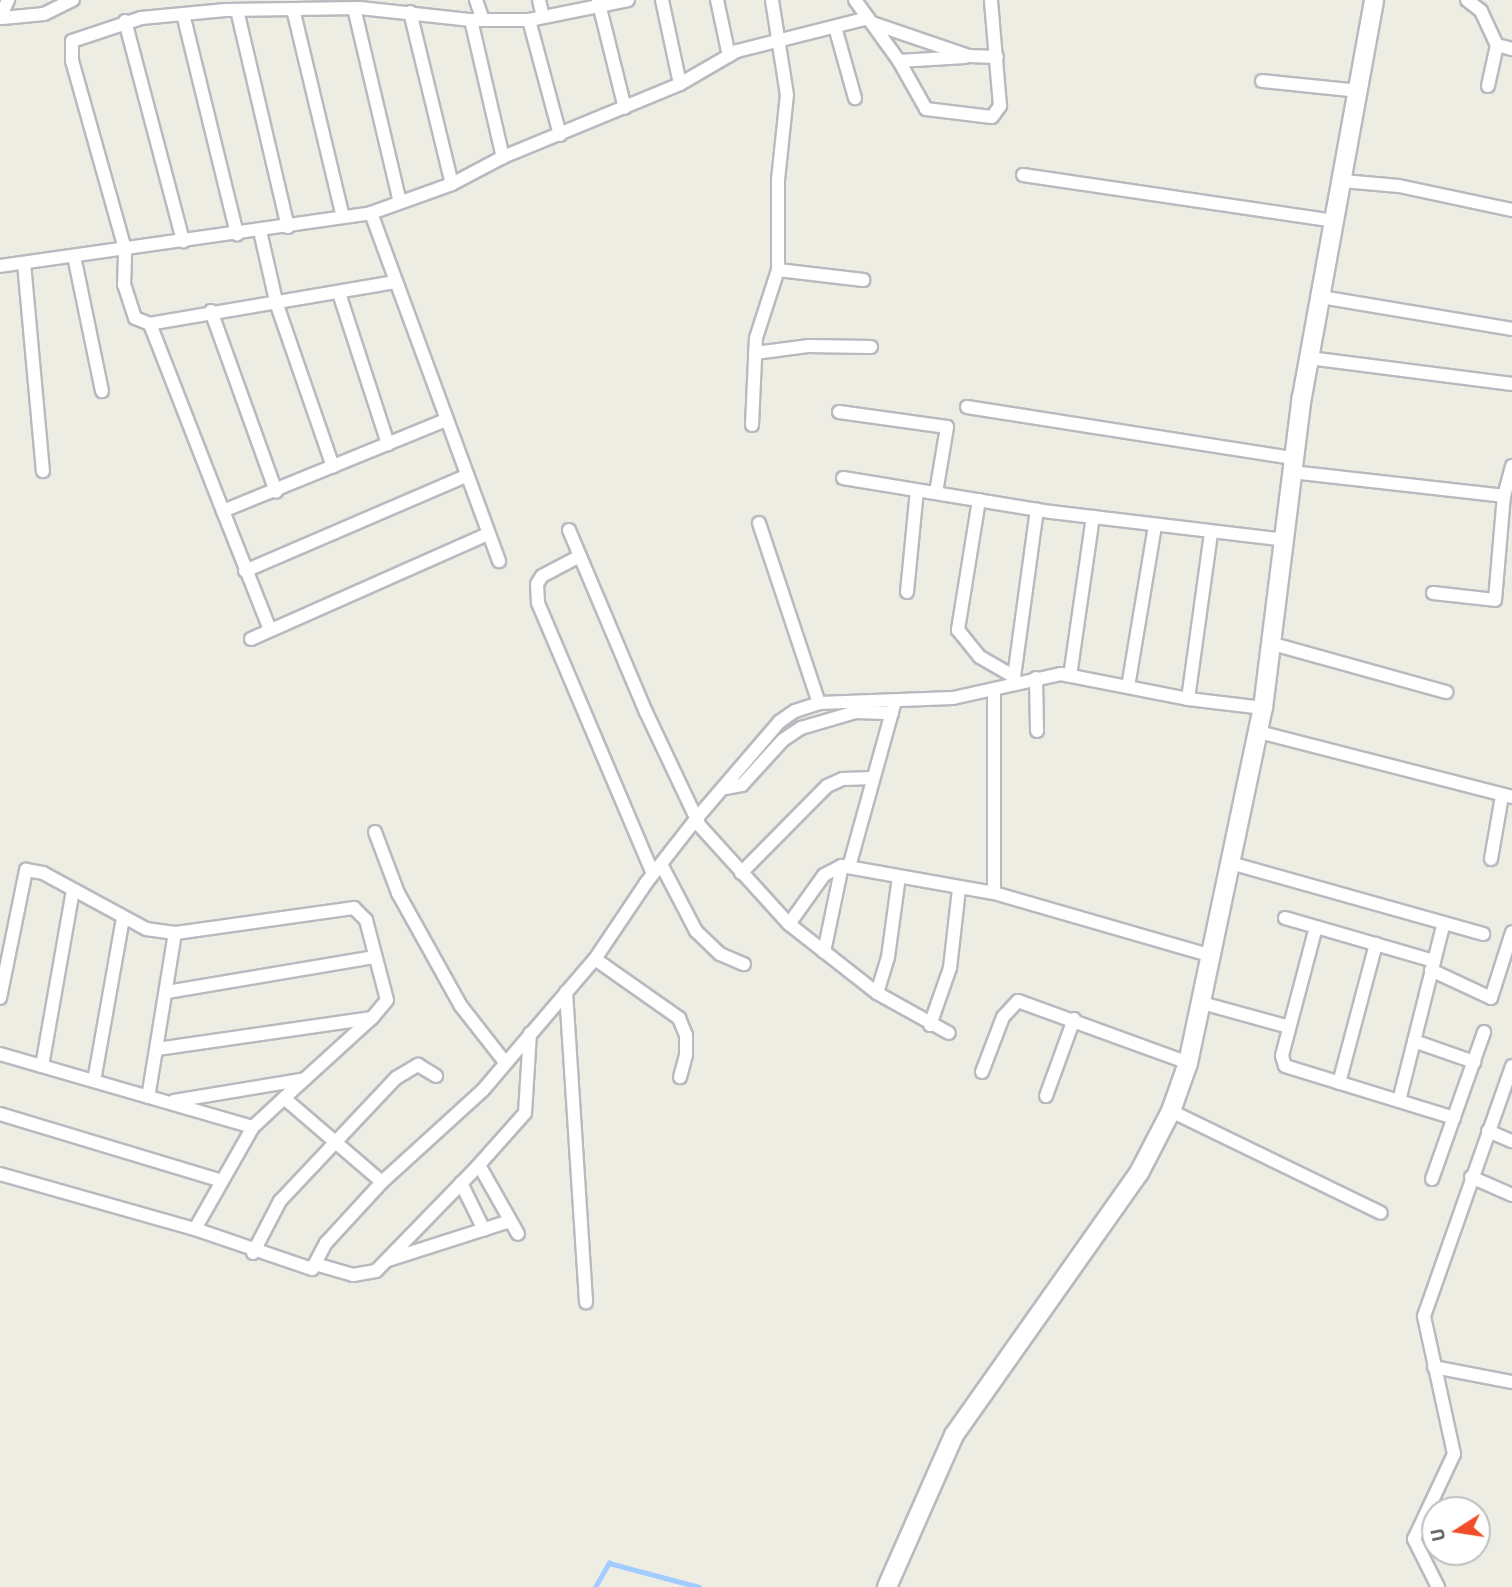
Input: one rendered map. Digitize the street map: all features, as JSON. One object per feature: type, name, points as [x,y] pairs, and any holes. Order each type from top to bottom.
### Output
[{"type":"main road","points":[[887,1587],[954,1435],[1139,1173],[1171,1111],[1188,1063],[1234,864],[1264,708],[1292,465],[1374,0]]},
{"type":"street","points":[[8,0],[1,18],[27,18],[75,1]]},
{"type":"street","points":[[476,0],[477,20],[503,157]]},
{"type":"street","points":[[539,0],[543,17]]},
{"type":"street","points":[[395,282],[277,305],[211,311],[150,324],[135,318],[128,309],[125,249],[70,48],[81,35],[125,22],[183,14],[237,10],[354,8],[477,20],[529,20],[628,0]]},
{"type":"street","points":[[662,0],[680,84]]},
{"type":"street","points":[[717,0],[729,56]]},
{"type":"street","points":[[752,425],[755,354],[778,270],[778,180],[787,84],[772,0]]},
{"type":"street","points":[[855,0],[899,61],[926,109],[992,117],[1000,110],[991,0]]},
{"type":"street","points":[[1466,0],[1481,11],[1497,45],[1488,86]]},
{"type":"street","points":[[599,4],[625,108]]},
{"type":"street","points":[[354,8],[400,202]]},
{"type":"street","points":[[293,9],[343,217]]},
{"type":"street","points":[[237,10],[288,227]]},
{"type":"street","points":[[410,12],[452,184]]},
{"type":"street","points":[[183,14],[237,234]]},
{"type":"street","points":[[529,20],[560,135]]},
{"type":"street","points":[[0,266],[288,227],[371,213],[452,184],[503,157],[680,84],[729,56],[835,27],[870,21],[969,56]]},
{"type":"street","points":[[125,22],[183,241]]},
{"type":"street","points":[[835,27],[855,98]]},
{"type":"street","points":[[1497,45],[1512,49]]},
{"type":"street","points":[[899,61],[969,56],[997,57]]},
{"type":"street","points":[[1262,81],[1358,91]]},
{"type":"street","points":[[1023,175],[1336,221]]},
{"type":"street","points":[[1343,181],[1399,186],[1512,210]]},
{"type":"street","points":[[371,213],[444,421],[499,561]]},
{"type":"street","points":[[260,230],[277,305],[333,467]]},
{"type":"street","points":[[74,256],[102,391]]},
{"type":"street","points":[[24,262],[43,471]]},
{"type":"street","points":[[778,270],[863,279]]},
{"type":"street","points":[[339,293],[388,444]]},
{"type":"street","points":[[1321,298],[1512,328]]},
{"type":"street","points":[[211,311],[276,492]]},
{"type":"street","points":[[150,324],[270,630]]},
{"type":"street","points":[[755,354],[784,348],[871,347]]},
{"type":"street","points":[[1309,358],[1512,384]]},
{"type":"street","points":[[967,407],[1292,465],[1504,496]]},
{"type":"street","points":[[839,412],[947,428],[936,494]]},
{"type":"street","points":[[223,511],[276,492],[444,421]]},
{"type":"street","points":[[1433,593],[1495,600],[1507,558],[1504,496],[1512,466]]},
{"type":"street","points":[[245,571],[466,476]]},
{"type":"street","points":[[843,478],[1037,510],[1285,540]]},
{"type":"street","points":[[907,592],[917,490]]},
{"type":"street","points":[[979,500],[958,630],[980,657],[1014,680]]},
{"type":"street","points":[[1014,680],[1037,510]]},
{"type":"street","points":[[1070,676],[1093,517]]},
{"type":"street","points":[[759,523],[819,703]]},
{"type":"street","points":[[1128,687],[1155,525]]},
{"type":"street","points":[[569,530],[696,819],[741,873],[789,924],[877,993],[930,1025],[949,1033]]},
{"type":"street","points":[[1188,699],[1211,533]]},
{"type":"street","points":[[251,639],[488,534]]},
{"type":"street","points":[[580,556],[542,576],[537,584],[538,603],[657,869],[696,931],[720,954],[744,964]]},
{"type":"street","points":[[1273,644],[1446,692]]},
{"type":"street","points":[[725,788],[742,785],[783,740],[801,728],[856,712],[994,690],[1014,680],[1070,676],[1188,699],[1264,708]]},
{"type":"street","points":[[1036,678],[1037,731]]},
{"type":"street","points":[[994,690],[994,893]]},
{"type":"street","points":[[0,1174],[195,1229],[253,1252],[312,1269],[326,1243],[382,1182],[483,1090],[504,1061],[596,960],[657,869],[779,722],[819,703],[894,707]]},
{"type":"street","points":[[824,952],[845,867],[894,707]]},
{"type":"street","points":[[1259,732],[1508,797]]},
{"type":"street","points":[[741,873],[827,786],[843,779],[873,778]]},
{"type":"street","points":[[1491,859],[1512,782]]},
{"type":"street","points":[[375,832],[398,893],[461,1006],[504,1061]]},
{"type":"street","points":[[1234,864],[1443,926],[1483,934]]},
{"type":"street","points":[[789,924],[824,875],[845,867],[994,893],[1213,956]]},
{"type":"street","points":[[0,998],[26,870],[36,869],[123,919],[146,929],[175,933],[354,908],[366,920],[387,1000],[372,1018],[253,1127],[195,1229]]},
{"type":"street","points":[[877,993],[888,957],[900,877]]},
{"type":"street","points":[[930,1025],[950,968],[959,889]]},
{"type":"street","points":[[42,1066],[72,890]]},
{"type":"street","points":[[1285,918],[1376,944],[1432,966],[1491,998],[1512,932]]},
{"type":"street","points":[[94,1081],[123,919]]},
{"type":"street","points":[[1399,1101],[1443,926]]},
{"type":"street","points":[[1316,927],[1282,1056],[1285,1066],[1454,1118]]},
{"type":"street","points":[[148,1097],[175,933]]},
{"type":"street","points":[[1339,1083],[1376,944]]},
{"type":"street","points":[[167,992],[375,957]]},
{"type":"street","points":[[596,960],[679,1018],[686,1055],[680,1077]]},
{"type":"street","points":[[566,992],[586,1302]]},
{"type":"street","points":[[982,1072],[1010,1004],[1029,1002],[1188,1063]]},
{"type":"street","points":[[1202,1003],[1289,1027]]},
{"type":"street","points":[[157,1049],[372,1018]]},
{"type":"street","points":[[1046,1096],[1074,1019]]},
{"type":"street","points":[[1432,1179],[1484,1032]]},
{"type":"street","points":[[315,1264],[366,1275],[384,1261],[479,1165],[525,1113],[530,1033]]},
{"type":"street","points":[[1414,1041],[1474,1062]]},
{"type":"street","points":[[0,1054],[253,1127]]},
{"type":"street","points":[[253,1252],[280,1201],[333,1140],[404,1070],[421,1065],[436,1076]]},
{"type":"street","points":[[1438,1587],[1414,1539],[1454,1459],[1425,1329],[1426,1307],[1512,1066]]},
{"type":"street","points":[[168,1102],[305,1079]]},
{"type":"street","points":[[285,1098],[382,1182]]},
{"type":"street","points":[[1171,1111],[1381,1213]]},
{"type":"street","points":[[0,1114],[222,1181]]},
{"type":"street","points":[[1488,1131],[1512,1141]]},
{"type":"street","points":[[479,1165],[518,1234]]},
{"type":"street","points":[[1471,1177],[1512,1195]]},
{"type":"street","points":[[461,1183],[484,1230]]},
{"type":"street","points":[[384,1261],[510,1220]]},
{"type":"street","points":[[1434,1367],[1512,1382]]},
{"type":"waterway","points":[[595,1587],[609,1563],[699,1587]]}]
